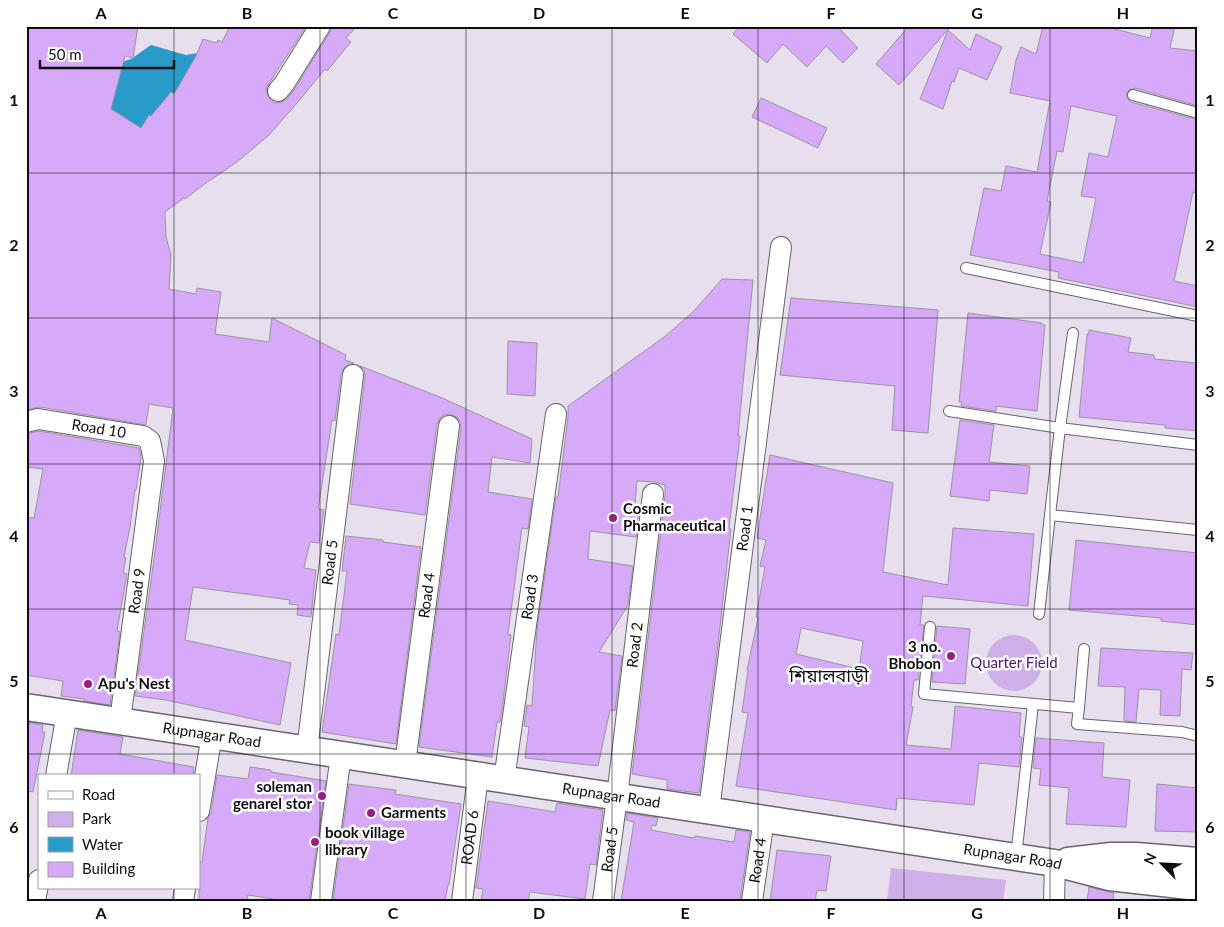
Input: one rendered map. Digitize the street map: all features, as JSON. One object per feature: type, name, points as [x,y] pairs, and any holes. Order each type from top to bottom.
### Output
[{"type":"street","points":[[278,91],[320,26]]},
{"type":"street","name":"Road 1","points":[[709,810],[781,248]]},
{"type":"street","name":"Road 5","points":[[307,750],[353,374]]},
{"type":"street","name":"Road 3","points":[[504,780],[556,414]]},
{"type":"street","name":"Road 10","points":[[26,422],[38,419],[143,436],[150,441],[154,461]]},
{"type":"street","name":"Road 4","points":[[405,764],[449,426]]},
{"type":"street","name":"Road 9","points":[[120,721],[154,461]]},
{"type":"street","name":"Road 2","points":[[617,796],[653,494]]},
{"type":"street","name":"Rupnagar Road","points":[[26,707],[1016,857],[1054,863],[1109,877],[1198,887]]},
{"type":"street","points":[[56,774],[67,713]]},
{"type":"street","points":[[200,805],[212,735]]},
{"type":"street","points":[[321,901],[341,755]]},
{"type":"street","name":"ROAD 6","points":[[462,901],[478,776]]},
{"type":"street","name":"Road 5","points":[[602,901],[617,796]]},
{"type":"street","name":"Road 4","points":[[752,901],[764,819]]},
{"type":"street","points":[[1054,901],[1054,863],[1111,856],[1198,860]]},
{"type":"street","points":[[35,901],[38,885]]},
{"type":"lane","points":[[1133,95],[1198,112]]},
{"type":"lane","points":[[966,268],[1198,316]]},
{"type":"lane","points":[[1039,614],[1073,332]]},
{"type":"lane","points":[[949,410],[1060,428],[1198,445]]},
{"type":"lane","points":[[1050,515],[1198,530]]},
{"type":"lane","points":[[930,627],[924,694],[1079,708]]},
{"type":"lane","points":[[1084,650],[1077,724],[1182,732],[1198,736]]},
{"type":"lane","points":[[1016,857],[1033,704]]},
{"type":"green space","name":"Quarter Field","points":[[1014,635],[1025,637],[1034,643],[1040,652],[1042,663],[1040,674],[1034,683],[1025,689],[1014,691],[1003,689],[994,683],[988,674],[986,663],[988,652],[994,643],[1003,637]]},
{"type":"green space","points":[[891,868],[1006,880],[1003,901],[887,901]]},
{"type":"water","points":[[151,45],[186,55],[221,49],[167,152],[26,56],[112,65],[131,59]]},
{"type":"building","points":[[26,26],[138,26],[133,58],[125,56],[111,109],[141,128],[149,115],[151,116],[171,92],[174,94],[196,56],[203,39],[216,43],[218,40],[222,42],[230,26],[306,26],[266,88],[270,100],[275,103],[287,99],[294,90],[332,26],[357,26],[346,38],[351,42],[327,71],[325,69],[269,135],[237,162],[165,212],[166,237],[171,255],[169,289],[196,294],[197,288],[221,292],[215,334],[269,342],[272,318],[346,355],[345,360],[354,363],[344,368],[341,374],[335,421],[332,420],[318,509],[324,510],[319,543],[310,542],[304,568],[316,570],[311,617],[297,615],[298,605],[289,604],[290,600],[193,587],[185,640],[291,663],[280,725],[166,700],[135,696],[173,408],[149,404],[146,425],[40,407],[26,410]]},
{"type":"building","points":[[740,26],[837,26],[858,48],[843,63],[826,46],[807,67],[783,44],[767,63],[733,34]]},
{"type":"building","points":[[909,26],[951,26],[899,85],[876,64]]},
{"type":"building","points":[[1043,26],[1103,26],[1150,38],[1153,26],[1175,26],[1170,48],[1198,51],[1198,106],[1135,88],[1129,90],[1126,96],[1131,102],[1198,120],[1198,193],[1193,192],[1174,281],[1198,286],[1198,307],[1058,278],[1059,272],[970,255],[984,188],[1001,191],[1006,166],[1037,172],[1050,101],[1010,93],[1016,60],[1021,47],[1036,54]],"holes":[[[1071,106],[1117,116],[1108,157],[1089,153],[1081,196],[1096,198],[1083,263],[1040,254],[1051,202],[1047,201],[1057,151],[1063,152]]]},
{"type":"building","points":[[948,30],[970,50],[976,34],[1002,47],[987,80],[959,68],[954,82],[952,81],[943,109],[920,99]]},
{"type":"building","points":[[761,98],[827,128],[818,148],[752,117]]},
{"type":"building","points":[[722,279],[753,280],[738,436],[740,436],[729,528],[731,529],[699,793],[667,789],[667,780],[632,774],[665,495],[665,485],[655,482],[637,481],[634,515],[638,516],[636,537],[590,531],[588,559],[633,566],[628,605],[599,652],[622,656],[615,711],[610,710],[598,766],[525,758],[529,727],[524,726],[527,705],[532,706],[537,629],[556,497],[558,497],[568,406],[664,337],[693,312]]},
{"type":"building","points":[[791,298],[938,310],[928,433],[892,430],[895,386],[780,375]]},
{"type":"building","points":[[968,313],[1042,323],[1042,325],[1045,325],[1037,411],[996,406],[996,411],[961,406],[962,402],[959,402]]},
{"type":"building","points":[[1089,330],[1131,338],[1128,352],[1154,355],[1154,359],[1198,363],[1198,431],[1165,428],[1165,425],[1079,417],[1087,334],[1089,334]]},
{"type":"building","points":[[508,341],[537,343],[535,396],[507,394]]},
{"type":"building","points":[[360,366],[440,397],[532,439],[530,463],[492,457],[488,492],[532,499],[528,529],[522,528],[508,634],[511,635],[503,702],[500,722],[497,722],[492,757],[419,747],[461,428],[460,422],[457,417],[450,414],[440,418],[437,424],[425,515],[350,504],[365,376],[364,370]]},
{"type":"building","points":[[960,420],[994,425],[989,462],[1030,466],[1027,494],[990,490],[989,501],[950,496]]},
{"type":"building","points":[[39,431],[139,448],[141,457],[124,557],[126,558],[123,573],[127,574],[117,631],[120,632],[110,705],[61,696],[63,681],[26,675],[26,517],[34,518],[43,469],[26,467],[26,464],[29,433]]},
{"type":"building","points":[[770,455],[893,483],[883,572],[948,585],[953,528],[1034,534],[1028,606],[923,596],[920,625],[924,625],[918,680],[914,680],[911,706],[913,707],[906,745],[951,749],[955,706],[1021,713],[1019,737],[1022,737],[1019,767],[979,763],[974,805],[897,798],[896,810],[736,786],[748,713],[742,712],[747,670],[758,618],[756,617],[765,567],[760,566],[766,540],[757,538]],"holes":[[[801,628],[863,641],[859,669],[796,654]]]},
{"type":"building","points":[[346,536],[421,547],[396,744],[322,732],[336,634],[339,635],[347,571],[342,571]]},
{"type":"building","points":[[1076,540],[1198,553],[1198,625],[1161,621],[1161,618],[1069,610]]},
{"type":"building","name":"3 no. Bhobon","points":[[937,626],[970,629],[965,684],[932,682]]},
{"type":"building","points":[[1101,648],[1193,653],[1191,670],[1182,669],[1180,716],[1160,715],[1161,690],[1139,689],[1136,722],[1124,721],[1125,687],[1098,686]]},
{"type":"building","points":[[26,722],[43,725],[42,732],[45,732],[33,792],[26,791]]},
{"type":"building","points":[[78,730],[123,737],[120,754],[194,767],[193,774],[71,774]]},
{"type":"building","points":[[1036,738],[1104,743],[1102,777],[1130,780],[1126,827],[1066,824],[1069,788],[1039,785],[1041,769],[1033,768]]},
{"type":"building","points":[[250,767],[326,781],[309,901],[286,901],[248,895],[247,901],[199,901],[200,862],[202,862],[208,818],[211,813],[217,775],[248,779]]},
{"type":"building","points":[[349,784],[396,790],[395,794],[461,804],[445,901],[333,901]]},
{"type":"building","points":[[1157,784],[1198,788],[1198,832],[1155,831]]},
{"type":"building","points":[[488,801],[555,812],[557,803],[603,810],[596,865],[590,864],[585,899],[530,892],[528,901],[481,901],[483,889],[476,888]]},
{"type":"building","points":[[627,813],[658,818],[656,826],[652,825],[651,830],[694,838],[695,836],[734,842],[736,830],[750,832],[740,901],[621,901],[634,822],[626,820]]},
{"type":"building","points":[[777,850],[831,856],[826,891],[817,890],[815,901],[770,901]]},
{"type":"building","points":[[1089,887],[1114,893],[1113,901],[1087,901]]},
{"type":"place","name":"Cosmic Pharmaceutical","points":[[613,518]]},
{"type":"place","name":"3 no. Bhobon","points":[[951,656]]},
{"type":"place","name":"Apu's Nest","points":[[88,684]]},
{"type":"place","name":"soleman genarel stor","points":[[322,796]]},
{"type":"place","name":"Garments","points":[[371,813]]},
{"type":"place","name":"book village library","points":[[315,842]]},
{"type":"district","name":"শিয়ালবাড়ী","points":[[829,676]]}]
